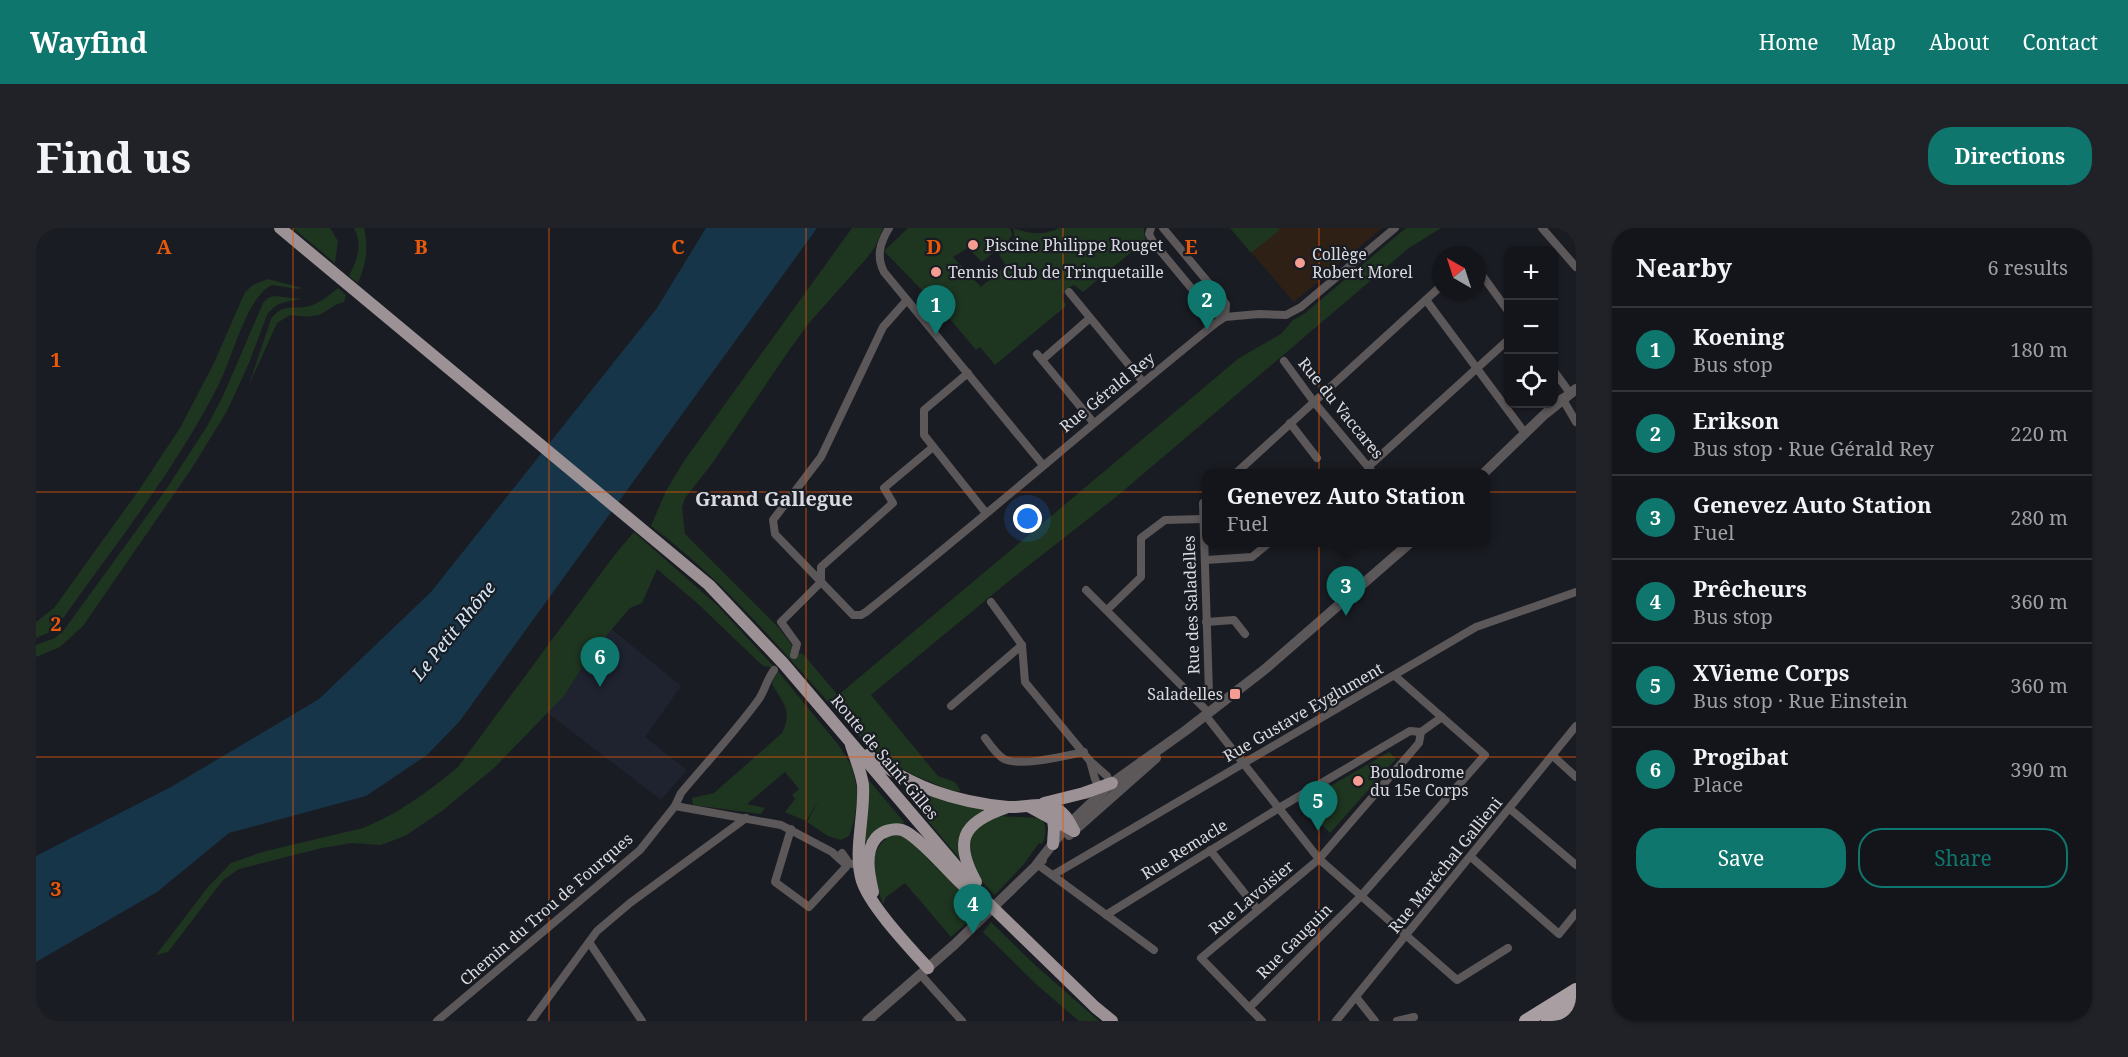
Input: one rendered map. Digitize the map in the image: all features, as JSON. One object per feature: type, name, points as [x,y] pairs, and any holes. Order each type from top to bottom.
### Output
[{"type":"highway","points":[[1526,1021],[1576,990]]},
{"type":"highway","points":[[1548,1021],[1576,1002]]},
{"type":"highway","points":[[1566,1021],[1576,1015]]},
{"type":"main road","name":"Route de Saint-Gilles","points":[[280,228],[629,517],[717,593],[753,629],[985,900],[1112,1021]]},
{"type":"main road","points":[[847,737],[893,773],[914,784],[956,798],[1009,807],[1036,805],[1106,790]]},
{"type":"main road","points":[[847,737],[862,783],[859,859],[880,910],[925,972]]},
{"type":"main road","points":[[1036,805],[1053,819],[1070,827]]},
{"type":"main road","points":[[1036,805],[1056,808],[1063,813],[1070,827]]},
{"type":"main road","points":[[985,900],[963,855],[963,842],[969,829],[980,818],[1009,807]]},
{"type":"main road","points":[[1053,819],[1053,844]]},
{"type":"main road","points":[[859,859],[880,834],[891,829],[903,830],[916,839],[971,892],[985,900]]},
{"type":"street","points":[[889,228],[880,248],[879,261],[884,272],[1043,465]]},
{"type":"street","points":[[1151,228],[1149,234],[1153,242],[1197,296],[1212,313],[1225,317],[1259,314],[1286,315],[1301,307],[1395,228]]},
{"type":"street","points":[[1163,228],[1226,304],[1225,317]]},
{"type":"street","points":[[1542,228],[1576,267]]},
{"type":"street","points":[[1486,280],[1504,304]]},
{"type":"street","points":[[1069,292],[1143,382]]},
{"type":"street","points":[[1240,469],[1432,294]]},
{"type":"street","points":[[821,582],[775,534],[773,520],[821,457],[883,327],[907,300]]},
{"type":"street","points":[[1426,300],[1525,433]]},
{"type":"street","name":"Rue Gérald Rey","points":[[821,582],[853,615],[866,612],[1093,423],[1225,317]]},
{"type":"street","points":[[1090,318],[1039,357],[1093,423]]},
{"type":"street","points":[[1372,469],[1504,344]]},
{"type":"street","name":"Rue du Vaccares","points":[[1284,361],[1314,402],[1370,469]]},
{"type":"street","points":[[968,373],[924,410],[924,435],[986,513]]},
{"type":"street","points":[[1558,377],[1569,394],[1576,422]]},
{"type":"street","points":[[1488,469],[1569,394]]},
{"type":"street","points":[[1290,423],[1317,458]]},
{"type":"street","points":[[794,655],[797,644],[781,622],[821,582],[821,567],[893,503],[884,488],[933,447]]},
{"type":"street","points":[[1107,610],[1142,577],[1141,538],[1165,520],[1202,519]]},
{"type":"street","name":"Rue des Saladelles","points":[[1205,547],[1209,693],[1225,701]]},
{"type":"street","points":[[1206,560],[1252,557],[1265,547]]},
{"type":"street","points":[[1037,864],[1053,844],[1106,790],[1264,670],[1406,547]]},
{"type":"street","points":[[1086,590],[1197,700],[1244,765],[1319,859],[1406,937],[1457,980],[1508,948]]},
{"type":"street","name":"Rue Gustave Eyglument","points":[[1053,875],[1476,627],[1576,592]]},
{"type":"street","points":[[991,602],[1022,645],[1025,682],[1084,752],[1106,790]]},
{"type":"street","points":[[1206,622],[1234,620],[1245,634]]},
{"type":"street","points":[[951,706],[1022,645]]},
{"type":"street","name":"Chemin du Trou de Fourques","points":[[437,1021],[640,850],[675,806],[681,793],[750,711],[761,696],[767,679],[774,670]]},
{"type":"street","points":[[1395,676],[1442,717],[1421,732]]},
{"type":"street","points":[[1197,700],[1209,693]]},
{"type":"street","name":"Rue Gauguin","points":[[1249,1008],[1361,896],[1485,755],[1442,717]]},
{"type":"street","name":"Rue Maréchal Gallieni","points":[[1336,1021],[1576,726]]},
{"type":"street","name":"Rue Remacle","points":[[1106,915],[1278,808],[1410,730],[1421,732]]},
{"type":"street","name":"Rue Lavoisier","points":[[1249,1008],[1201,958],[1319,859],[1419,743],[1421,732]]},
{"type":"street","points":[[985,738],[1002,758],[1012,761],[1042,760],[1084,752]]},
{"type":"street","points":[[1553,756],[1576,777]]},
{"type":"street","points":[[1090,761],[1099,767],[1106,790]]},
{"type":"street","points":[[675,806],[781,825],[832,852],[859,859]]},
{"type":"street","points":[[1510,809],[1576,865]]},
{"type":"street","points":[[531,1021],[597,931],[630,903],[746,818]]},
{"type":"street","points":[[867,1021],[925,972],[985,915],[1037,864],[1070,827]]},
{"type":"street","points":[[791,829],[775,882],[809,907],[859,859]]},
{"type":"street","points":[[1210,850],[1258,910]]},
{"type":"street","points":[[832,852],[859,859]]},
{"type":"street","points":[[843,854],[859,859]]},
{"type":"street","points":[[1471,857],[1559,934],[1576,914]]},
{"type":"street","points":[[1037,864],[1154,950]]},
{"type":"street","points":[[589,942],[642,1021]]},
{"type":"street","points":[[925,972],[962,1021]]},
{"type":"street","points":[[1356,997],[1375,1021]]},
{"type":"street","points":[[1249,1008],[1262,1021]]},
{"type":"street","points":[[1397,1021],[1414,1017]]},
{"type":"shaded area","name":"Collège Robert Morel","points":[[1230,228],[1382,228],[1294,302]]},
{"type":"shaded area","points":[[609,627],[681,686],[645,737],[687,770],[661,800],[539,706]]},
{"type":"green space","points":[[293,228],[330,228],[338,241],[335,263]]},
{"type":"green space","points":[[354,228],[364,228],[366,243],[365,262],[358,283],[349,276],[358,252],[357,234]]},
{"type":"green space","points":[[852,228],[883,228],[875,247],[866,259],[809,323],[790,349],[711,465],[685,498],[682,507],[685,534],[778,627],[798,653],[803,654],[836,693],[836,697],[1239,358],[1281,334],[1293,320],[1304,314],[1406,228],[1441,228],[1409,248],[1116,497],[1009,581],[871,695],[938,776],[955,782],[961,791],[954,792],[911,774],[863,741],[736,601],[681,550],[651,526],[666,491],[684,461]]},
{"type":"green space","points":[[908,228],[1010,228],[1012,235],[1003,249],[995,251],[982,262],[966,249],[953,257],[981,287],[1006,265],[999,255],[1013,240],[1013,228],[1036,233],[1059,228],[1144,228],[1146,240],[1083,292],[1074,285],[1066,289],[1062,296],[1066,306],[995,365],[980,347],[976,350],[949,318],[884,251]]},
{"type":"green space","points":[[1230,228],[1278,228],[1280,230],[1251,253]]},
{"type":"green space","points":[[268,279],[302,288],[272,285],[263,291],[241,329],[219,384],[185,445],[126,532],[64,617],[48,633],[36,638],[36,622],[54,608],[139,490],[180,428],[214,363],[245,292],[253,285]]},
{"type":"green space","points":[[338,288],[346,295],[344,302],[317,315],[290,315],[277,323],[249,385],[271,319],[275,314],[286,308],[314,304]]},
{"type":"green space","points":[[274,296],[302,299],[278,305],[267,315],[249,363],[227,411],[192,468],[83,626],[60,647],[36,657],[36,645],[55,638],[64,630],[165,491],[206,428],[223,396],[263,303]]},
{"type":"green space","points":[[634,532],[718,606],[777,670],[840,747],[852,767],[858,793],[854,822],[849,836],[841,840],[828,836],[807,822],[819,800],[806,821],[785,812],[795,799],[792,795],[799,789],[785,772],[747,804],[765,808],[761,814],[693,805],[692,798],[714,793],[782,733],[787,713],[772,684],[774,675],[771,667],[763,666],[697,603],[657,569],[642,603],[630,608],[589,656],[564,696],[494,768],[442,811],[405,836],[381,845],[352,843],[322,848],[239,869],[223,880],[168,952],[156,955],[208,887],[231,863],[262,852],[363,828],[413,801],[458,767],[613,557]]},
{"type":"green space","name":"Boulodrome du 15e Corps","points":[[1389,752],[1396,759],[1330,833],[1301,803]]},
{"type":"green space","points":[[867,778],[904,822],[903,825],[866,842],[865,840]]},
{"type":"green space","points":[[907,789],[958,804],[993,806],[978,815],[967,826],[961,840],[959,858],[903,791]]},
{"type":"green space","points":[[998,816],[1040,818],[1046,831],[1042,844],[1039,843],[1024,864],[995,895],[976,873],[969,846],[977,828]]},
{"type":"green space","points":[[893,834],[907,838],[980,911],[951,937],[905,883],[886,897],[883,904],[875,875],[875,857],[878,848]]},
{"type":"green space","points":[[991,922],[1035,965],[1099,1021],[1079,1021],[1038,986],[983,932]]},
{"type":"water","name":"Le Petit Rhône","points":[[706,228],[817,228],[459,722],[427,755],[366,796],[229,833],[157,892],[36,962],[36,856],[171,787],[319,699],[431,592],[657,308]]},
{"type":"place","name":"Piscine Philippe Rouget","points":[[973,245]]},
{"type":"place","name":"Collège Robert Morel","points":[[1300,263]]},
{"type":"place","name":"Tennis Club de Trinquetaille","points":[[936,272]]},
{"type":"place","name":"Erikson","points":[[1207,330]]},
{"type":"place","name":"Koening","points":[[936,335]]},
{"type":"place","name":"Genevez Auto Station","points":[[1346,616]]},
{"type":"place","name":"Progibat","points":[[600,687]]},
{"type":"place","name":"Saladelles","points":[[1235,694]]},
{"type":"place","name":"Boulodrome du 15e Corps","points":[[1358,781]]},
{"type":"place","name":"XVieme Corps","points":[[1318,831]]},
{"type":"place","name":"Prêcheurs","points":[[973,934]]},
{"type":"district","name":"Grand Gallegue","points":[[774,499]]}]
